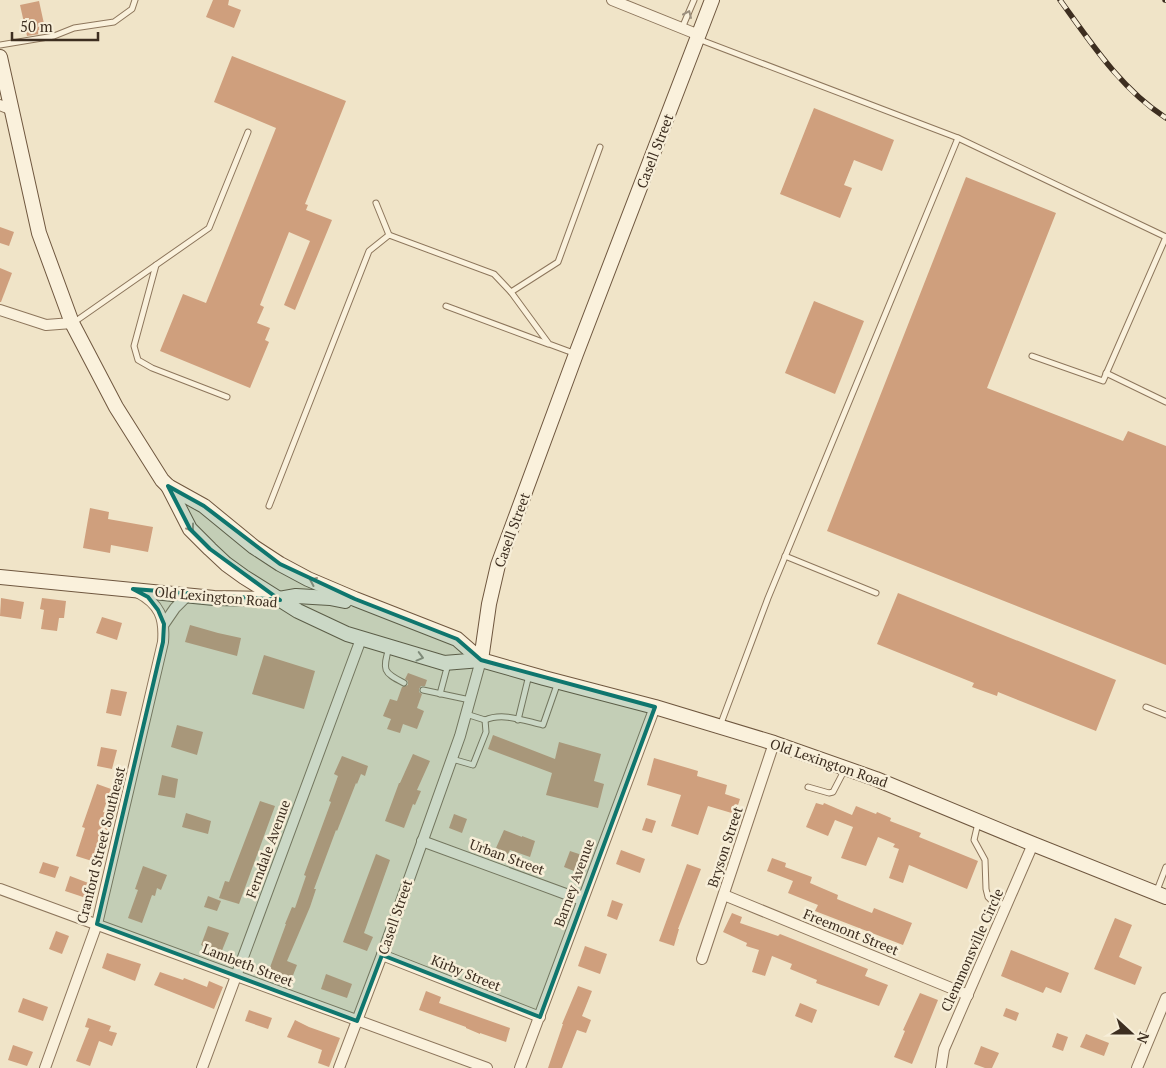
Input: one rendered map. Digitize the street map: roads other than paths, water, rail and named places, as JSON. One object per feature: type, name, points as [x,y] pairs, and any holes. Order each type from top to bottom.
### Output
[{"type":"main road","name":"Casell Street","points":[[481,660],[489,604],[498,565],[576,354],[712,0]]},
{"type":"main road","points":[[0,57],[6,107],[39,233],[72,323],[116,407],[162,480],[168,486],[204,506],[238,535],[280,564],[308,579],[374,607]]},
{"type":"main road","points":[[168,486],[190,529],[210,549],[244,577],[279,599],[296,596],[330,598],[374,607]]},
{"type":"main road","name":"Old Lexington Road","points":[[0,576],[214,598],[279,599],[306,615],[361,639],[448,663],[481,660],[655,707],[846,768],[1161,895]]},
{"type":"main road","name":"Old Lexington Road","points":[[374,607],[457,639],[481,660]]},
{"type":"street","points":[[615,0],[682,28],[698,37]]},
{"type":"street","points":[[0,310],[46,325],[72,323]]},
{"type":"street","points":[[133,589],[148,597],[158,610],[164,624]]},
{"type":"street","name":"Cranford Street Southeast","points":[[45,1068],[97,924],[163,642],[164,624],[174,608],[188,595]]},
{"type":"street","name":"Ferndale Avenue","points":[[202,1068],[361,639]]},
{"type":"street","name":"Casell Street","points":[[339,1068],[382,955],[452,759],[481,660]]},
{"type":"street","name":"Barney Avenue","points":[[520,1068],[655,707]]},
{"type":"street","name":"Bryson Street","points":[[702,958],[774,744]]},
{"type":"street","name":"Urban Street","points":[[422,841],[582,900]]},
{"type":"street","name":"Clemmonsville Circle","points":[[941,1068],[944,1049],[1033,844]]},
{"type":"street","name":"Lambeth Street","points":[[0,889],[487,1068]]},
{"type":"street","name":"Freemont Street","points":[[724,895],[968,995]]},
{"type":"street","name":"Kirby Street","points":[[382,955],[540,1017]]},
{"type":"street","points":[[1137,1068],[1166,998]]},
{"type":"lane","points":[[0,45],[54,36],[74,28],[114,22],[132,9],[135,0]]},
{"type":"lane","points":[[682,28],[694,0]]},
{"type":"lane","points":[[698,37],[958,138],[1166,237],[1103,382],[1032,356]]},
{"type":"lane","points":[[72,323],[209,228],[248,132]]},
{"type":"lane","points":[[720,727],[785,556],[958,138]]},
{"type":"lane","points":[[511,292],[558,262],[600,147]]},
{"type":"lane","points":[[376,203],[389,235],[494,274],[511,292],[549,344]]},
{"type":"lane","points":[[269,506],[369,251],[389,235]]},
{"type":"lane","points":[[156,264],[134,346],[138,360],[152,368],[228,398]]},
{"type":"lane","points":[[446,306],[576,354]]},
{"type":"lane","points":[[1106,373],[1166,402]]},
{"type":"lane","points":[[785,556],[876,593]]},
{"type":"lane","points":[[389,647],[384,664],[386,670],[389,676],[404,683]]},
{"type":"lane","points":[[440,694],[448,663]]},
{"type":"lane","points":[[518,720],[529,674]]},
{"type":"lane","points":[[466,714],[485,720],[493,717],[544,726],[558,682]]},
{"type":"lane","points":[[423,690],[470,700]]},
{"type":"lane","points":[[1146,707],[1166,715]]},
{"type":"lane","points":[[452,759],[473,765],[486,732],[485,720]]},
{"type":"lane","points":[[808,787],[829,793],[833,792],[846,768]]},
{"type":"lane","points":[[979,822],[974,840],[985,860],[988,897],[1007,906]]},
{"type":"lane","points":[[1161,895],[1166,867]]},
{"type":"railway","points":[[1060,0],[1095,49],[1121,79],[1166,118]]}]
